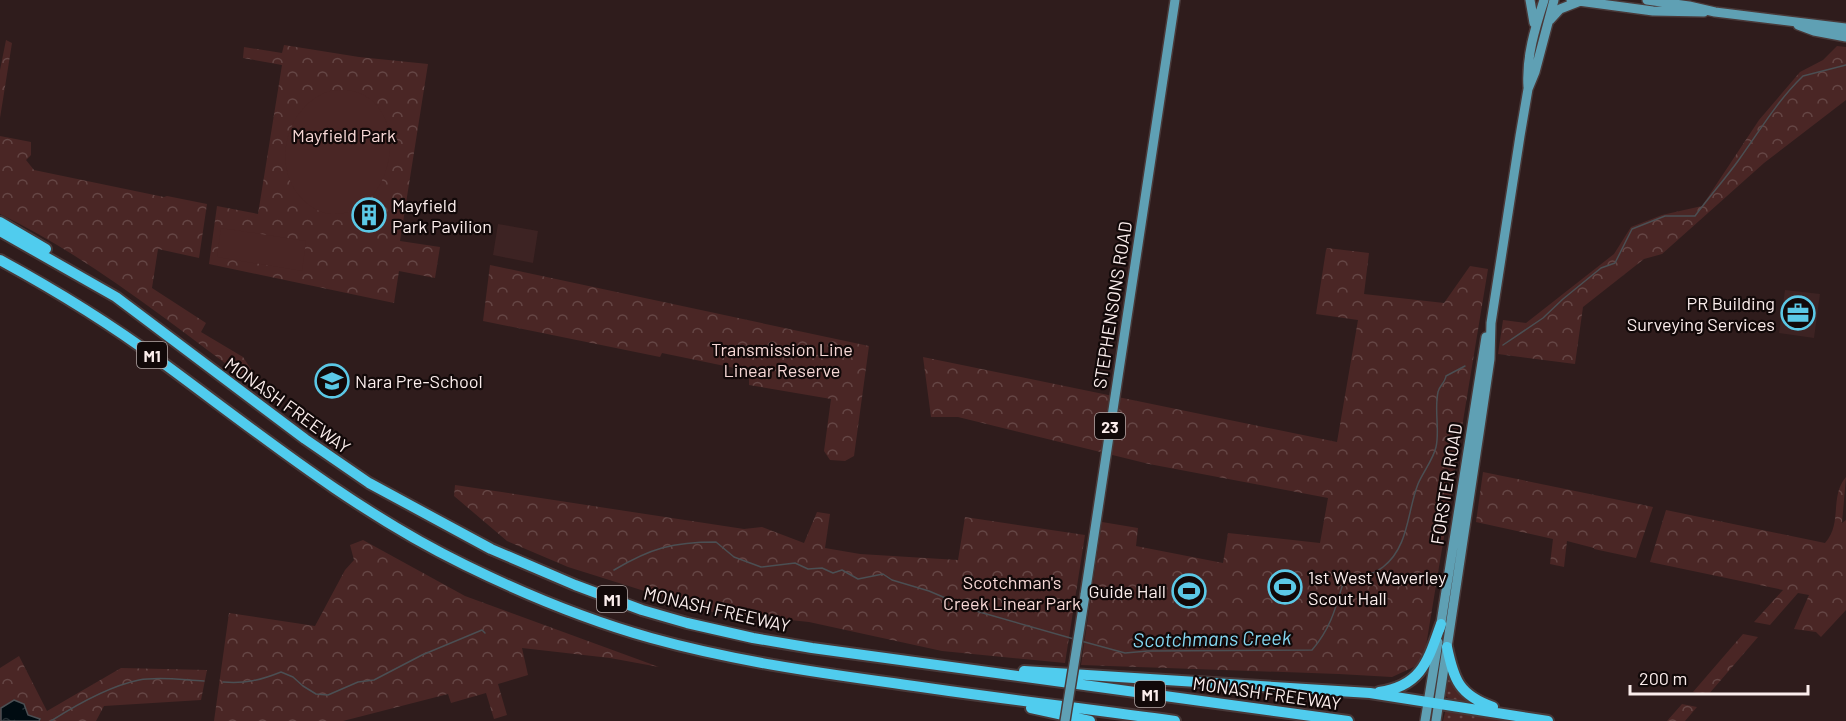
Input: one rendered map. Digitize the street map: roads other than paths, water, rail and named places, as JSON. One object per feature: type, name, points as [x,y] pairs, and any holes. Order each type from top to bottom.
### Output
[{"type":"highway","points":[[0,222],[47,249],[116,297]]},
{"type":"highway","name":"MONASH FREEWAY","points":[[0,231],[116,297],[305,439],[369,483],[491,549],[575,585],[687,623],[753,638],[952,668],[1348,721]]},
{"type":"highway","name":"M1","points":[[0,262],[26,274],[100,319],[157,358],[273,445],[368,510],[474,569],[555,605],[651,638],[757,663],[1175,721]]},
{"type":"highway","points":[[1370,693],[1396,688],[1418,675],[1428,658],[1441,624]]},
{"type":"highway","points":[[1447,647],[1452,672],[1464,691],[1485,704],[1513,714]]},
{"type":"highway","points":[[952,668],[1122,676],[1370,693],[1548,721]]},
{"type":"highway","points":[[957,692],[1090,721]]},
{"type":"main road","name":"STEPHENSONS ROAD","points":[[1065,721],[1175,0]]},
{"type":"main road","points":[[1530,0],[1534,31]]},
{"type":"main road","name":"FORSTER ROAD","points":[[1425,721],[1476,426],[1490,359],[1491,323],[1528,89],[1527,70],[1534,31],[1544,0]]},
{"type":"main road","name":"FORSTER ROAD","points":[[1528,89],[1535,72],[1554,0]]},
{"type":"main road","points":[[1571,0],[1582,2]]},
{"type":"main road","points":[[1647,0],[1715,12],[1846,28]]},
{"type":"main road","points":[[1547,24],[1560,9],[1582,2],[1613,3],[1685,13],[1715,12]]},
{"type":"main road","points":[[1790,22],[1814,31],[1846,37]]},
{"type":"main road","name":"FORSTER ROAD","points":[[1436,721],[1476,426]]},
{"type":"water","points":[[14,700],[24,704],[28,715],[40,719],[39,721],[1,721],[1,708]]},
{"type":"waterway","name":"Scotchmans Creek","points":[[1503,345],[1543,318],[1601,268],[1615,263],[1632,229],[1665,216],[1695,216],[1777,106],[1803,76],[1846,65]]},
{"type":"waterway","name":"Scotchmans Creek","points":[[1081,641],[1125,653],[1312,650],[1328,625],[1344,580],[1365,576],[1379,570],[1392,559],[1398,550],[1418,484],[1436,447],[1439,390],[1446,376],[1465,366]]},
{"type":"waterway","name":"Scotchmans Creek","points":[[614,570],[651,551],[687,543],[716,542],[734,557],[761,567],[795,563],[808,569],[822,568],[833,573],[842,570],[858,579],[883,574],[892,580],[929,591],[976,611],[1074,639]]},
{"type":"waterway","name":"Scotchmans Creek","points":[[223,682],[253,681],[281,672],[293,677],[316,694],[328,695],[358,682],[374,680],[422,655],[482,630],[485,633]]},
{"type":"waterway","name":"Scotchmans Creek","points":[[51,721],[94,697],[139,680],[155,678],[204,681]]},
{"type":"place","name":"Mayfield Park Pavilion","points":[[369,215]]},
{"type":"place","name":"PR Building Surveying Services","points":[[1798,313]]},
{"type":"place","name":"Nara Pre-School","points":[[332,381]]},
{"type":"place","name":"1st West Waverley Scout Hall","points":[[1285,587]]},
{"type":"place","name":"Guide Hall","points":[[1189,591]]},
{"type":"park label","name":"Mayfield Park","points":[[344,135]]},
{"type":"park label","name":"Transmission Line Linear Reserve","points":[[782,359]]},
{"type":"park label","name":"Scotchman's Creek Linear Park","points":[[1012,592]]}]
